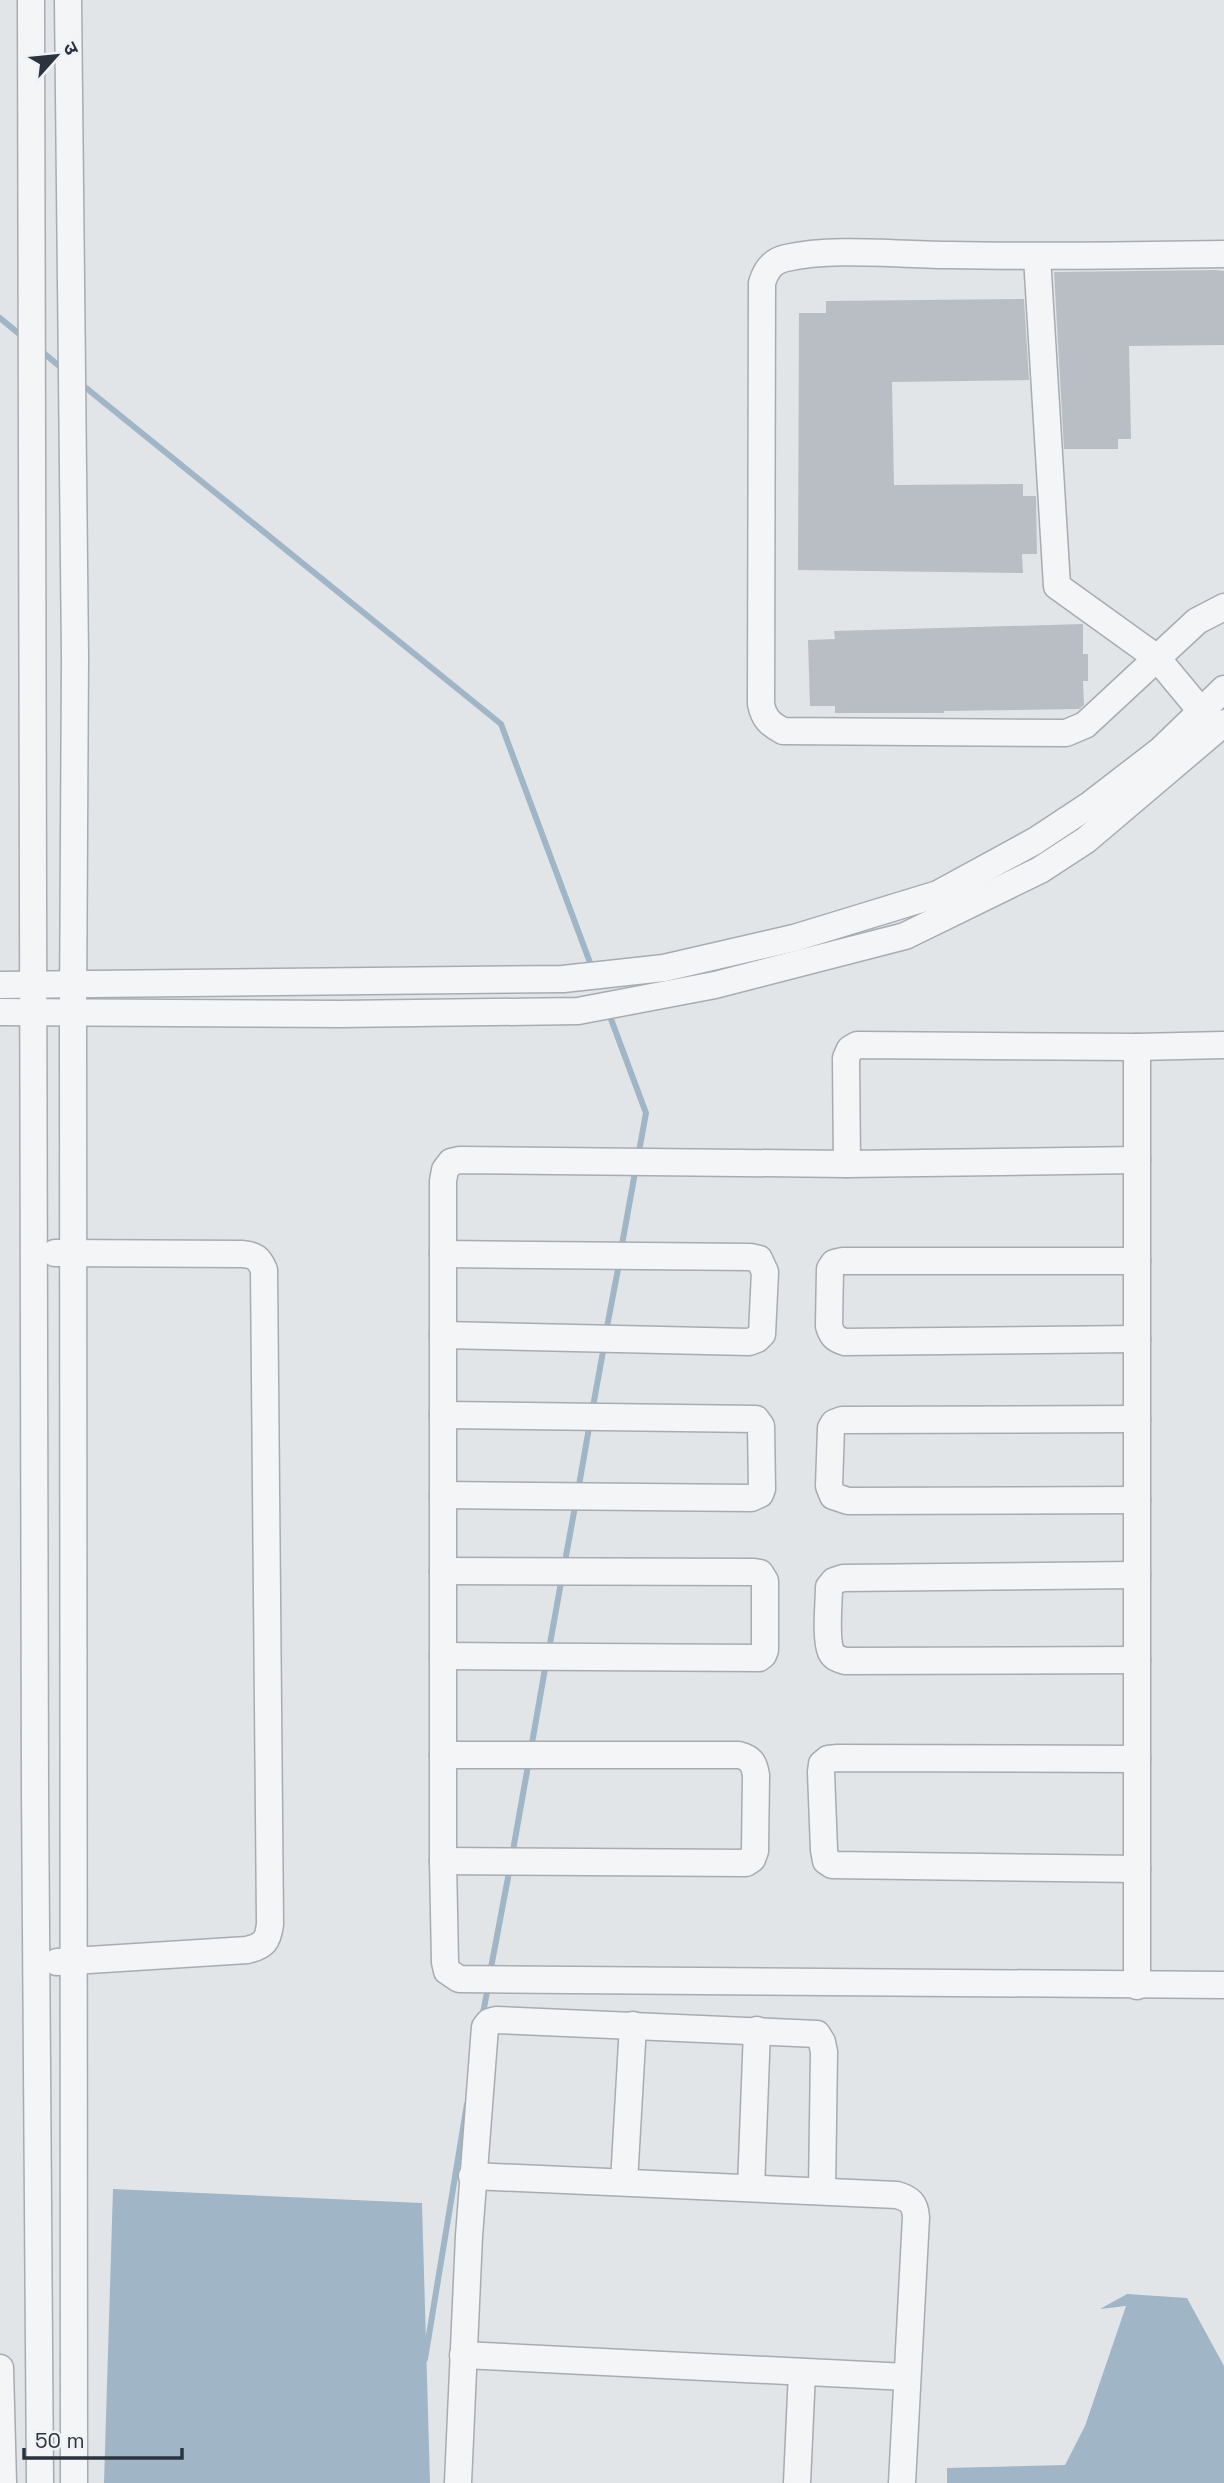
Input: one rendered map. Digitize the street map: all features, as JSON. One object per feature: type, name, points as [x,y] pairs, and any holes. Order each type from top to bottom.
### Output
[{"type":"street","points":[[31,0],[40,2483]]},
{"type":"street","points":[[68,0],[75,657],[74,2483]]},
{"type":"street","points":[[1224,254],[1037,257],[825,253],[784,258],[766,270],[762,283],[761,704],[764,716],[771,724],[783,730],[1066,733],[1085,725],[1198,621],[1224,607]]},
{"type":"street","points":[[1037,257],[1057,586],[1157,659],[1213,717]]},
{"type":"street","points":[[0,985],[34,985],[73,999],[340,1014],[578,1011],[715,985],[905,936],[1040,870],[1086,840],[1213,717],[1224,690]]},
{"type":"street","points":[[0,1012],[35,1012],[73,999],[595,976],[664,968],[794,938],[938,894],[1035,841],[1083,809],[1161,750],[1213,717]]},
{"type":"street","points":[[847,1164],[846,1058],[850,1049],[857,1045],[1224,1045]]},
{"type":"street","points":[[1137,1047],[1137,1986]]},
{"type":"street","points":[[1137,1160],[847,1164],[474,1160],[451,1162],[445,1170],[443,1181],[445,1962],[447,1970],[458,1979],[1224,1985]]},
{"type":"street","points":[[35,1253],[242,1254],[253,1255],[264,1270],[270,1910],[268,1939],[260,1947],[247,1950],[74,1962],[37,1962]]},
{"type":"street","points":[[443,1254],[750,1257],[758,1259],[765,1272],[764,1327],[762,1334],[749,1342],[443,1335]]},
{"type":"street","points":[[1137,1261],[842,1261],[834,1263],[830,1269],[829,1326],[831,1334],[845,1342],[1137,1339]]},
{"type":"street","points":[[443,1415],[756,1419],[761,1426],[762,1489],[757,1497],[751,1498],[443,1496]]},
{"type":"street","points":[[1137,1419],[842,1420],[834,1423],[831,1428],[829,1486],[833,1496],[848,1502],[1137,1500]]},
{"type":"street","points":[[443,1571],[754,1572],[760,1573],[765,1581],[765,1650],[764,1655],[759,1658],[443,1656]]},
{"type":"street","points":[[1137,1576],[843,1578],[834,1581],[829,1587],[829,1644],[831,1654],[836,1659],[1137,1660]]},
{"type":"street","points":[[443,1755],[739,1755],[748,1757],[754,1764],[756,1775],[755,1851],[752,1859],[746,1863],[443,1861]]},
{"type":"street","points":[[1137,1759],[838,1758],[828,1759],[822,1764],[821,1772],[824,1850],[826,1861],[832,1865],[1137,1869]]},
{"type":"street","points":[[458,2483],[472,2176],[485,2027],[489,2022],[496,2020],[633,2025],[817,2034],[824,2052],[822,2191]]},
{"type":"street","points":[[624,2182],[633,2025]]},
{"type":"street","points":[[751,2188],[757,2030]]},
{"type":"street","points":[[472,2176],[897,2194],[909,2198],[915,2207],[902,2483]]},
{"type":"street","points":[[463,2355],[907,2376]]},
{"type":"street","points":[[0,2368],[3,2483]]},
{"type":"street","points":[[797,2483],[803,2372]]},
{"type":"water","points":[[113,2189],[422,2203],[430,2483],[104,2483]]},
{"type":"water","points":[[1127,2294],[1187,2298],[1224,2366],[1224,2483],[947,2483],[947,2468],[1065,2465],[1085,2426],[1126,2306],[1100,2309]]},
{"type":"building","points":[[1224,271],[1224,345],[1129,346],[1131,439],[1118,439],[1118,449],[1064,449],[1054,272]]},
{"type":"building","points":[[1024,299],[1029,380],[892,382],[894,485],[1023,484],[1023,496],[1036,496],[1037,554],[1022,554],[1023,573],[798,570],[799,313],[826,313],[826,301]]},
{"type":"building","points":[[1083,624],[1083,654],[1088,654],[1088,681],[1083,681],[1084,705],[1079,709],[835,713],[835,706],[810,706],[808,640],[835,639],[834,631]]},
{"type":"waterway","points":[[0,318],[23,337]]},
{"type":"waterway","points":[[40,350],[64,370]]},
{"type":"waterway","points":[[80,383],[501,724],[592,968]]},
{"type":"waterway","points":[[608,1011],[646,1113],[638,1157]]},
{"type":"waterway","points":[[621,1250],[636,1167]]},
{"type":"waterway","points":[[606,1332],[619,1264]]},
{"type":"waterway","points":[[592,1412],[604,1346]]},
{"type":"waterway","points":[[578,1491],[590,1422]]},
{"type":"waterway","points":[[564,1567],[576,1501]]},
{"type":"waterway","points":[[549,1649],[562,1577]]},
{"type":"waterway","points":[[531,1749],[546,1663]]},
{"type":"waterway","points":[[512,1856],[529,1760]]},
{"type":"waterway","points":[[490,1973],[510,1867]]},
{"type":"waterway","points":[[482,2018],[488,1987]]},
{"type":"waterway","points":[[425,2359],[467,2104]]}]
